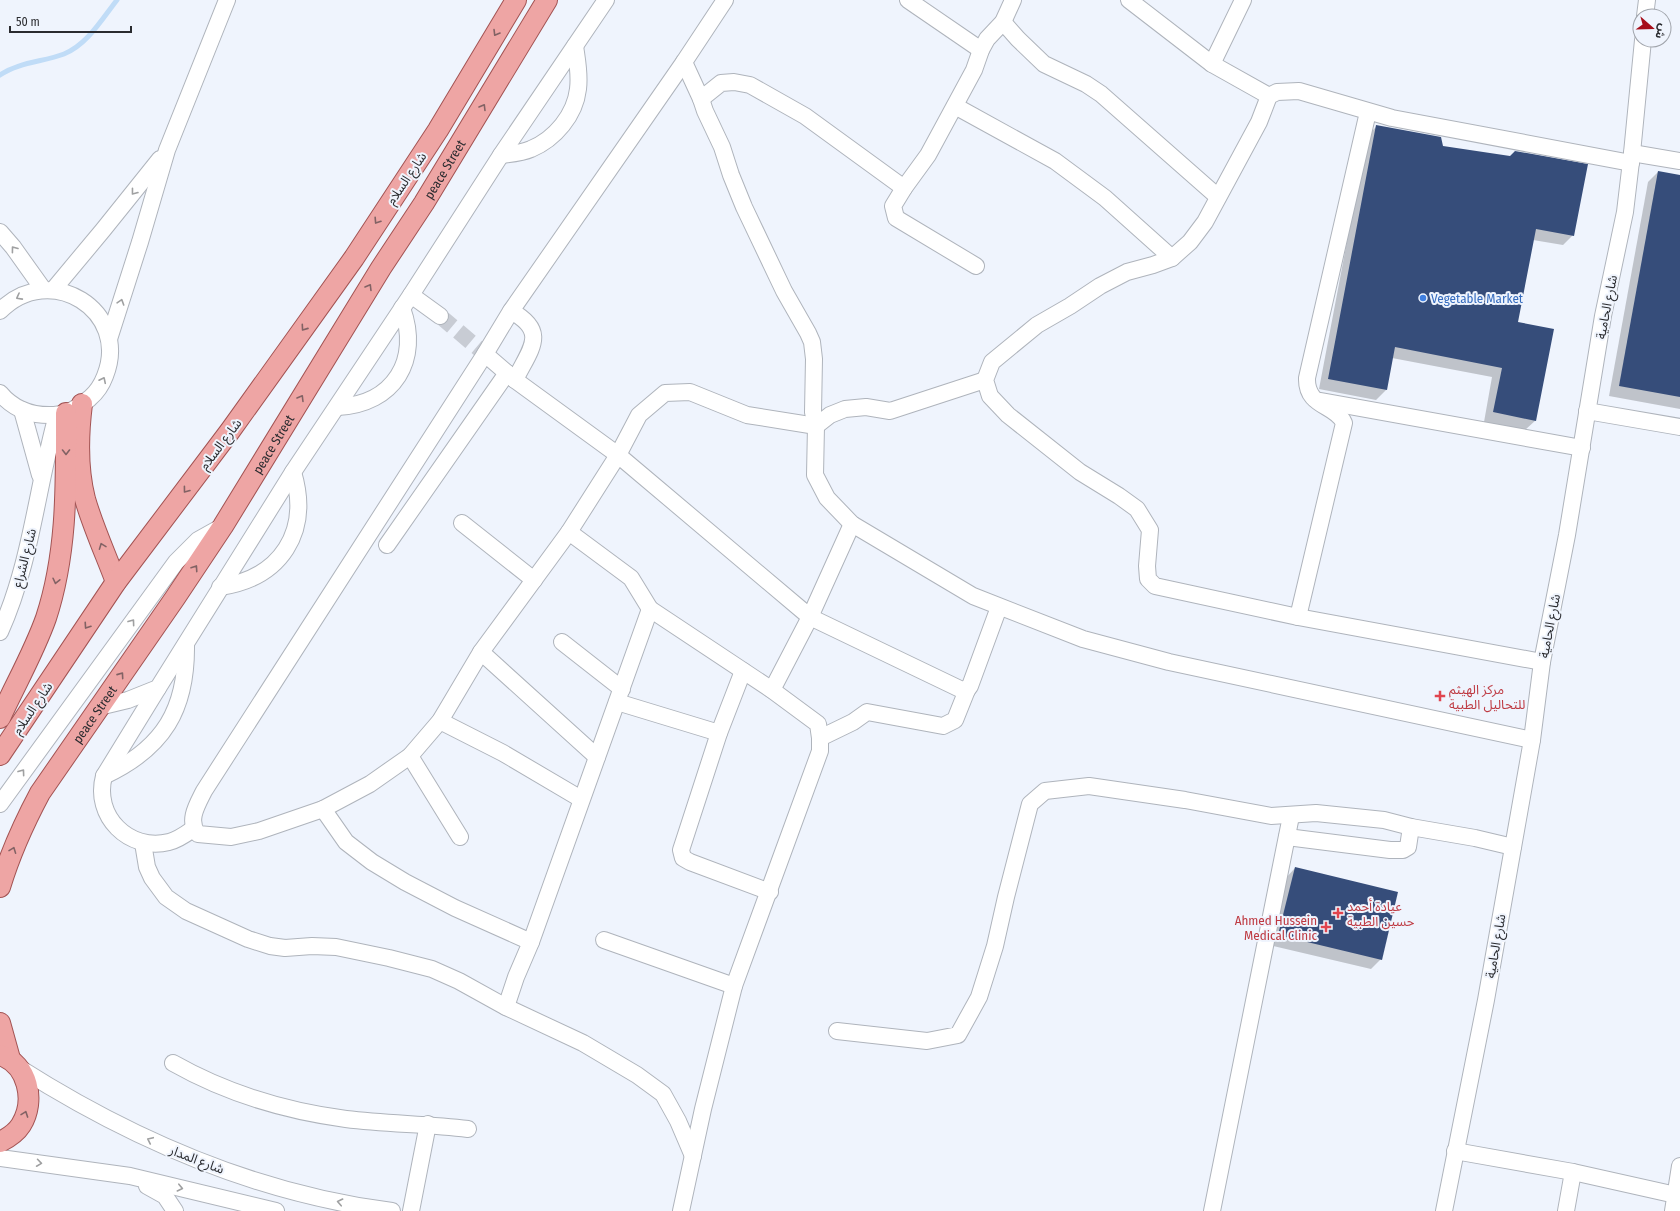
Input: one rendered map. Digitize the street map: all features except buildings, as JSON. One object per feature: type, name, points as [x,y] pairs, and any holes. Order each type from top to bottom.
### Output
[{"type":"main road","name":"peace Street","points":[[438,130],[516,0]]},
{"type":"main road","name":"peace Street","points":[[0,887],[14,846],[40,792],[175,598],[223,526],[381,268],[424,203],[547,0]]},
{"type":"main road","name":"شارع السلام","points":[[0,755],[116,582],[230,431],[354,258],[438,130]]},
{"type":"main road","points":[[68,411],[80,428],[79,452],[84,491],[101,543],[116,582]]},
{"type":"main road","points":[[0,718],[45,620],[60,565],[66,508],[68,411]]},
{"type":"main road","points":[[0,1023],[9,1060],[26,1081],[29,1096],[27,1111],[21,1125],[10,1137],[0,1142]]},
{"type":"street","points":[[109,339],[140,242],[166,150],[227,0]]},
{"type":"street","points":[[193,829],[182,837],[170,842],[157,844],[144,843],[123,834],[114,826],[104,806],[102,794],[104,776],[220,587],[293,472],[338,407],[501,155],[606,0]]},
{"type":"street","points":[[725,0],[684,62],[511,311],[485,354],[204,791],[195,808],[193,829],[198,834],[231,837],[259,831],[323,809],[370,784],[410,756],[440,721],[481,652],[569,532],[618,455],[639,415],[666,393],[690,392],[747,415],[816,426],[830,415],[845,409],[866,407],[890,411],[985,380]]},
{"type":"street","points":[[908,0],[981,50]]},
{"type":"street","points":[[976,266],[896,218],[893,206],[928,154],[974,70],[981,50],[987,39],[1003,22],[1013,0]]},
{"type":"street","points":[[1129,0],[1212,64],[1269,96]]},
{"type":"street","points":[[1212,64],[1243,0]]},
{"type":"street","points":[[1003,22],[1044,64],[1086,84],[1101,94],[1218,197]]},
{"type":"street","points":[[501,155],[532,149],[545,142],[567,119],[574,105],[578,90],[579,74],[575,46]]},
{"type":"street","name":"شارع الحامية","points":[[1444,1211],[1486,1000],[1532,740],[1542,662],[1582,448],[1603,316],[1625,212],[1632,158],[1642,48]]},
{"type":"street","points":[[684,62],[702,99],[705,111],[722,147],[744,208],[784,291],[812,342],[814,359],[814,412],[816,426],[815,475],[827,498],[852,524],[973,596],[1082,639],[1169,662],[1532,740]]},
{"type":"street","points":[[702,99],[721,83],[734,82],[750,85],[805,116],[904,188]]},
{"type":"street","points":[[1542,662],[1298,617],[1155,586],[1148,579],[1147,566],[1150,530],[1137,509],[1120,496],[1080,472],[1008,415],[990,396],[985,380],[992,362],[1037,325],[1070,306],[1100,286],[1127,272],[1172,258],[1190,242],[1205,222],[1259,122],[1269,96],[1277,92],[1299,91],[1392,118],[1632,158],[1680,161]]},
{"type":"street","points":[[955,106],[1056,161],[1105,198],[1172,258]]},
{"type":"street","points":[[1298,617],[1344,423],[1341,417],[1327,409],[1310,394],[1307,386],[1307,378],[1368,112]]},
{"type":"street","points":[[48,290],[108,225],[166,150]]},
{"type":"street","points":[[0,232],[48,290]]},
{"type":"street","points":[[0,311],[20,296],[48,290],[72,294],[89,305],[102,320],[109,339],[110,354],[108,369],[102,383],[94,395],[68,411],[45,415],[22,410],[12,404],[0,393]]},
{"type":"street","points":[[406,302],[440,316]]},
{"type":"street","points":[[338,407],[352,406],[372,399],[389,387],[398,376],[408,350],[409,335],[406,302]]},
{"type":"street","points":[[388,545],[534,343],[532,328],[523,318],[511,311]]},
{"type":"street","points":[[485,354],[511,376],[618,455],[810,617],[960,689],[967,690]]},
{"type":"street","points":[[1317,401],[1582,448]]},
{"type":"street","points":[[22,410],[33,445],[41,481]]},
{"type":"street","name":"شارع الشراع","points":[[0,632],[15,592],[24,561],[41,481],[68,411]]},
{"type":"street","points":[[1587,411],[1680,427]]},
{"type":"street","points":[[220,587],[235,585],[250,580],[264,572],[286,549],[296,527],[299,504],[298,488],[293,472]]},
{"type":"street","points":[[462,523],[534,580]]},
{"type":"street","points":[[772,690],[810,617],[852,524]]},
{"type":"street","points":[[0,804],[176,562],[198,540],[223,526]]},
{"type":"street","points":[[569,532],[631,578],[650,609],[772,690],[818,724],[820,751],[770,892],[734,986],[703,1109],[681,1211]]},
{"type":"street","points":[[820,738],[854,722],[867,712],[942,726],[955,720],[970,686],[999,607]]},
{"type":"street","points":[[506,1007],[516,977],[531,942],[650,609]]},
{"type":"street","points":[[562,642],[620,696],[719,732]]},
{"type":"street","points":[[104,776],[126,766],[145,752],[161,734],[174,714],[182,691],[186,668],[186,644]]},
{"type":"street","points":[[481,652],[597,757]]},
{"type":"street","points":[[743,671],[719,732],[681,850],[683,858],[770,892]]},
{"type":"street","points":[[99,707],[128,700],[158,688]]},
{"type":"street","points":[[440,721],[504,753],[581,799]]},
{"type":"street","points":[[410,756],[460,837]]},
{"type":"street","points":[[837,1031],[927,1041],[958,1035],[979,997],[995,946],[1030,804],[1045,791],[1089,786],[1185,800],[1271,816],[1291,816],[1316,813],[1384,820],[1411,827],[1475,838],[1513,847]]},
{"type":"street","points":[[323,809],[346,842],[372,862],[405,882],[455,908],[531,942]]},
{"type":"street","points":[[1212,1211],[1291,816]]},
{"type":"street","points":[[1287,837],[1390,850],[1403,850],[1408,847],[1411,827]]},
{"type":"street","points":[[144,843],[147,867],[155,883],[166,897],[186,911],[248,939],[270,946],[285,948],[324,946],[412,963],[432,969],[459,981],[506,1007],[583,1044],[637,1075],[663,1094],[694,1156]]},
{"type":"street","points":[[604,940],[734,986]]},
{"type":"street","name":"شارع المدار","points":[[9,1060],[46,1085],[106,1118],[167,1148],[214,1166],[308,1196],[392,1211]]},
{"type":"street","points":[[173,1063],[225,1088],[264,1101],[304,1111],[379,1122],[428,1124],[468,1129]]},
{"type":"street","points":[[411,1211],[428,1124]]},
{"type":"street","points":[[1456,1151],[1573,1172],[1677,1196]]},
{"type":"street","points":[[0,1158],[130,1176],[276,1211]]},
{"type":"street","points":[[1673,1211],[1677,1196],[1680,1166]]},
{"type":"street","points":[[1566,1211],[1573,1172]]},
{"type":"street","points":[[130,1176],[164,1196],[175,1211]]},
{"type":"waterway","points":[[0,75],[15,67],[56,57],[72,50],[94,31],[117,0]]},
{"type":"tunnel","points":[[440,316],[485,354]]},
{"type":"place","name":"Vegetable Market","points":[[1423,298]]},
{"type":"place","name":"مركز الهيثم للتحاليل الطبية","points":[[1440,696]]},
{"type":"place","name":"عيادة أحمد حسين الطبية","points":[[1338,913]]},
{"type":"place","name":"Ahmed Hussein Medical Clinic","points":[[1326,927]]}]
